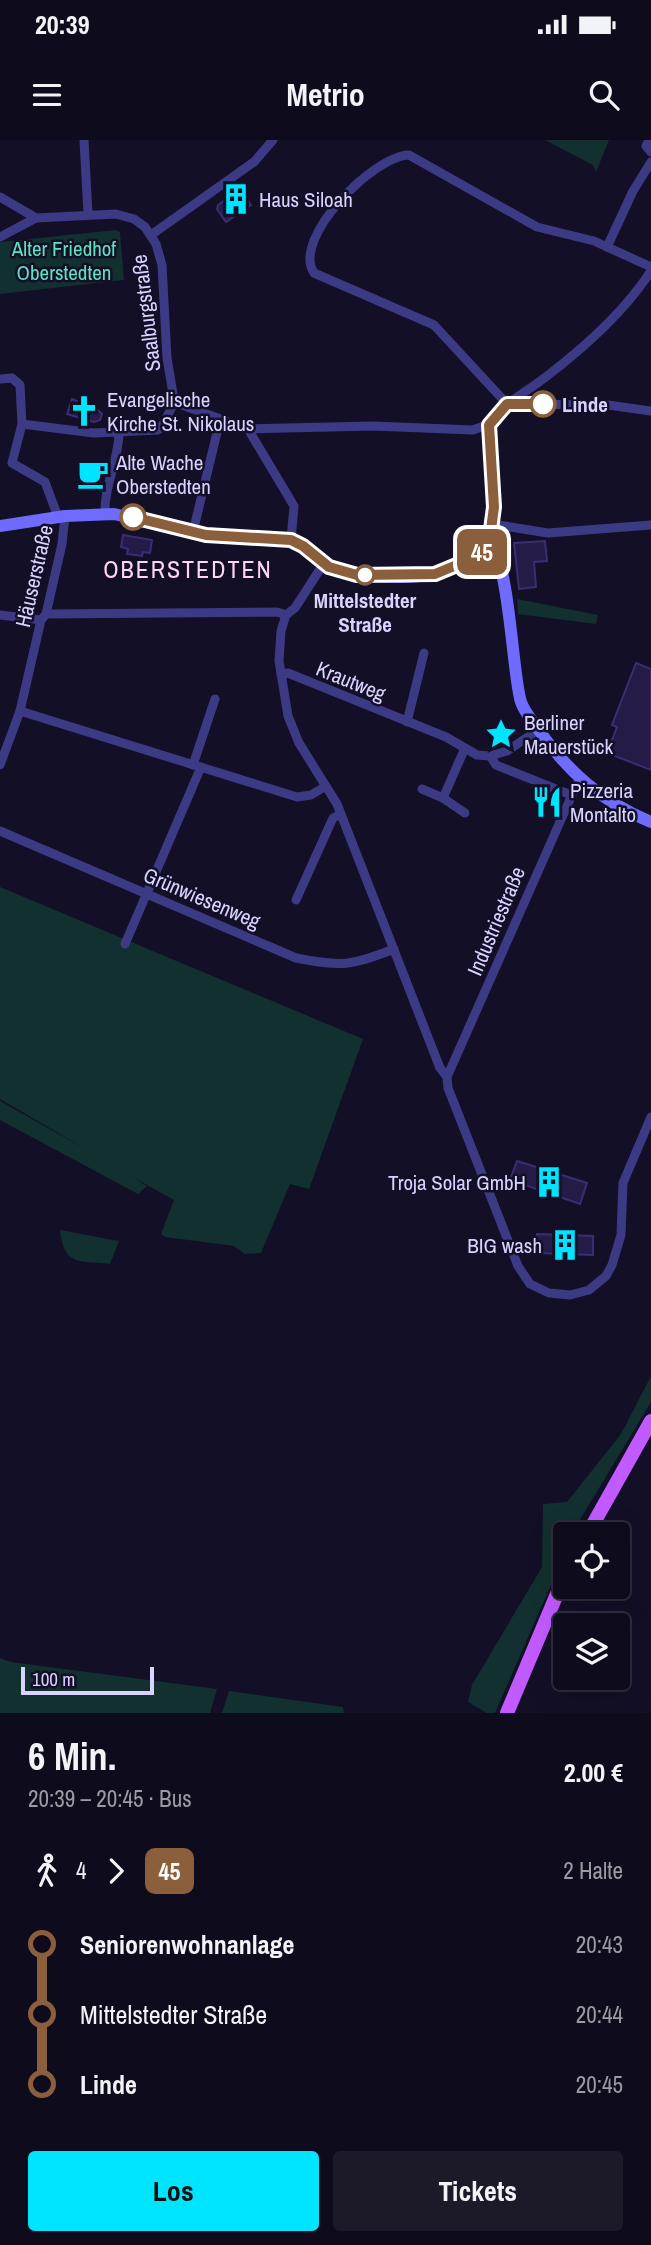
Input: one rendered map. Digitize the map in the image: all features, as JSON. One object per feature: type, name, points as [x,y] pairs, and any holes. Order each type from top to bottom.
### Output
[{"type":"main road","points":[[594,1522],[651,1421]]},
{"type":"main road","points":[[507,1713],[555,1599]]},
{"type":"street","points":[[84,140],[88,214]]},
{"type":"street","points":[[151,235],[254,162],[273,140]]},
{"type":"street","points":[[649,140],[646,146],[651,152]]},
{"type":"street","points":[[22,424],[79,432],[158,430],[164,425],[168,412],[176,401],[248,429],[373,426],[473,430],[489,425],[507,404],[532,389],[574,354],[630,300],[651,269],[607,247],[537,227],[409,155],[398,157],[363,178],[335,205],[310,254],[314,273],[434,325],[507,404],[608,405],[651,411]]},
{"type":"street","points":[[607,247],[633,191],[651,162]]},
{"type":"street","points":[[0,197],[36,218]]},
{"type":"street","name":"Saalburgstraße","points":[[36,218],[88,214],[127,216],[151,235],[162,265],[167,358],[176,401]]},
{"type":"street","points":[[0,237],[36,218]]},
{"type":"street","points":[[0,379],[12,377],[20,385],[22,424],[12,463],[45,482],[62,516]]},
{"type":"street","points":[[193,532],[220,420]]},
{"type":"street","points":[[488,552],[494,507],[489,425]]},
{"type":"street","points":[[248,429],[295,510],[291,540]]},
{"type":"street","points":[[105,513],[105,490],[120,432]]},
{"type":"street","points":[[0,526],[62,516],[105,513],[126,515],[193,532],[226,537],[278,537],[291,540],[303,546],[324,564],[357,575],[426,575],[448,571],[488,552],[497,556],[502,570],[519,696],[526,712],[562,762],[579,779],[615,804],[651,822]]},
{"type":"street","name":"Häuserstraße","points":[[0,765],[20,711],[44,617],[62,544],[62,516]]},
{"type":"street","points":[[492,524],[548,533],[651,525]]},
{"type":"street","points":[[324,564],[295,608],[286,615],[279,640],[281,674],[290,725],[341,814],[440,1068],[447,1077],[448,1088],[471,1151],[518,1266],[530,1284],[549,1293],[570,1295],[589,1290],[606,1276],[617,1252],[623,1183],[651,1117]]},
{"type":"street","points":[[0,615],[44,617],[267,612],[286,615]]},
{"type":"street","name":"Krautweg","points":[[407,722],[424,653]]},
{"type":"street","name":"Krautweg","points":[[281,674],[288,673],[446,737],[477,755],[490,755],[496,765],[570,795]]},
{"type":"street","points":[[125,944],[197,766],[215,699]]},
{"type":"street","points":[[20,711],[297,797],[312,795],[326,786]]},
{"type":"street","points":[[490,755],[507,751],[538,730]]},
{"type":"street","points":[[443,798],[465,748]]},
{"type":"street","name":"Industriestraße","points":[[447,1077],[579,779]]},
{"type":"street","points":[[422,789],[443,798],[466,813]]},
{"type":"street","points":[[296,900],[333,818],[341,814]]},
{"type":"street","name":"Grünwiesenweg","points":[[0,831],[296,958],[346,965],[368,960],[394,948]]},
{"type":"green space","points":[[545,140],[609,140],[596,172],[593,165]]},
{"type":"green space","name":"Alter Friedhof Oberstedten","points":[[116,230],[120,232],[124,280],[0,294],[0,242]]},
{"type":"green space","points":[[517,599],[598,615],[596,624],[518,614]]},
{"type":"green space","points":[[0,887],[363,1039],[309,1189],[290,1184],[261,1253],[245,1254],[234,1246],[165,1237],[161,1234],[174,1200],[131,1176],[147,1186],[138,1194],[0,1120],[0,1101],[89,1151],[0,1099]]},
{"type":"green space","points":[[60,1230],[119,1241],[110,1264],[82,1261],[69,1256]]},
{"type":"green space","points":[[651,1376],[651,1402],[579,1522],[553,1522],[553,1580],[495,1713],[487,1713],[468,1702],[472,1685],[542,1567],[543,1504],[567,1502],[621,1434]]},
{"type":"green space","points":[[0,1658],[11,1662],[217,1689],[210,1713],[0,1713]]},
{"type":"green space","points":[[229,1691],[343,1707],[344,1713],[222,1713]]},
{"type":"building","name":"Haus Siloah","points":[[240,189],[251,205],[226,222],[217,209],[218,205]]},
{"type":"building","name":"Evangelische Kirche St. Nikolaus","points":[[72,399],[97,409],[102,414],[100,420],[94,422],[67,414]]},
{"type":"building","points":[[123,535],[152,540],[150,553],[143,552],[142,556],[127,554],[128,549],[121,547]]},
{"type":"building","points":[[545,541],[547,561],[534,562],[536,587],[519,589],[514,543]]},
{"type":"building","points":[[636,663],[651,669],[651,770],[607,753],[617,727],[612,725]]},
{"type":"building","name":"Troja Solar GmbH","points":[[517,1161],[587,1183],[580,1204],[510,1180]]},
{"type":"building","name":"BIG wash","points":[[537,1234],[593,1236],[593,1255],[537,1253]]},
{"type":"bus line","name":"45","points":[[133,517],[206,535],[278,537],[291,540],[298,542],[329,567],[357,575],[412,576],[448,571],[483,552],[488,552],[494,507],[489,425],[507,404],[543,404]]},
{"type":"place","name":"Haus Siloah","points":[[236,199]]},
{"type":"place","name":"Linde","points":[[543,404]]},
{"type":"place","name":"Evangelische Kirche St. Nikolaus","points":[[84,411]]},
{"type":"place","name":"Alte Wache Oberstedten","points":[[93,474]]},
{"type":"place","name":"Mittelstedter Straße","points":[[365,575]]},
{"type":"place","name":"Berliner Mauerstück","points":[[501,734]]},
{"type":"place","name":"Pizzeria Montalto","points":[[547,802]]},
{"type":"place","name":"Troja Solar GmbH","points":[[549,1182]]},
{"type":"place","name":"BIG wash","points":[[565,1245]]},
{"type":"district","name":"OBERSTEDTEN","points":[[188,569]]}]
